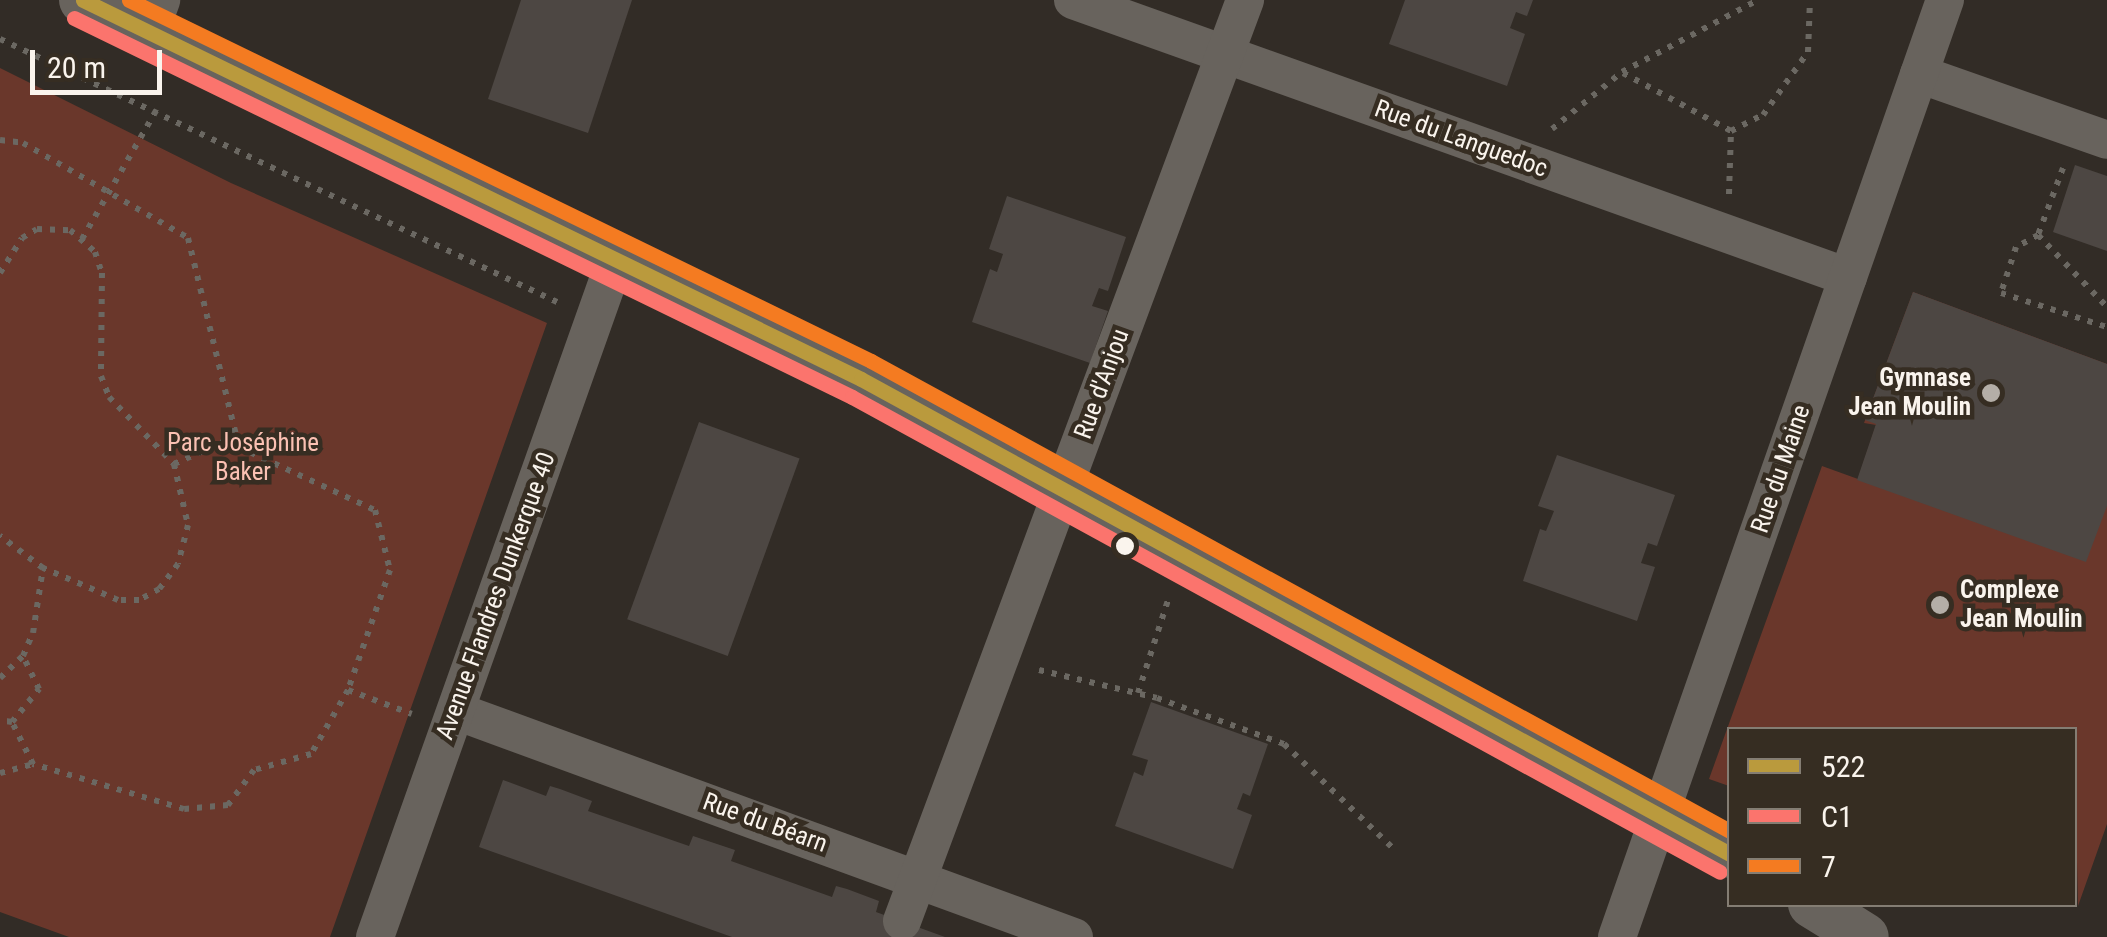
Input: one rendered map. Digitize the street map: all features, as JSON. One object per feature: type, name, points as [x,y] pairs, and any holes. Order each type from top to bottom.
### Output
[{"type":"street","points":[[83,0],[156,15],[1184,553],[1661,812],[1727,852]]},
{"type":"street","name":"Rue du Languedoc","points":[[1074,0],[1848,277]]},
{"type":"street","name":"Rue d'Anjou","points":[[902,921],[1245,0]]},
{"type":"street","name":"Rue du Maine","points":[[1618,937],[1945,0]]},
{"type":"street","points":[[1919,74],[2092,134]]},
{"type":"street","name":"Avenue Flandres Dunkerque 40","points":[[375,937],[617,255]]},
{"type":"street","name":"Rue du Béarn","points":[[452,719],[1074,937]]},
{"type":"street","points":[[1817,907],[1865,937]]},
{"type":"path","points":[[1516,158],[1622,72],[1758,0]]},
{"type":"path","points":[[1731,131],[1763,116],[1808,52],[1810,0]]},
{"type":"path","points":[[0,40],[156,109],[594,320]]},
{"type":"path","points":[[1622,72],[1731,131]]},
{"type":"path","points":[[82,239],[114,192],[156,109]]},
{"type":"path","points":[[1728,234],[1731,131]]},
{"type":"path","points":[[2092,134],[2038,235],[2016,247],[2001,293],[2107,327]]},
{"type":"path","points":[[0,140],[22,143],[114,192],[188,238],[239,448],[375,510],[390,570],[348,690],[310,754],[254,770],[228,805],[184,810],[34,764],[0,773]]},
{"type":"path","points":[[0,273],[22,238],[37,229],[70,230],[82,239],[102,273],[97,354],[109,397],[174,464],[185,497],[186,548],[159,588],[139,600],[118,600],[42,568],[0,536]]},
{"type":"path","points":[[2038,235],[2107,307]]},
{"type":"path","points":[[174,464],[236,436]]},
{"type":"path","points":[[1138,693],[1184,553]]},
{"type":"path","points":[[0,678],[24,656],[34,633],[42,568]]},
{"type":"path","points":[[12,722],[39,689],[24,656]]},
{"type":"path","points":[[999,661],[1138,693],[1284,744],[1396,851]]},
{"type":"path","points":[[348,690],[452,719]]},
{"type":"path","points":[[0,720],[12,722]]},
{"type":"path","points":[[12,722],[34,764]]},
{"type":"green space","name":"Parc Joséphine Baker","points":[[0,68],[231,183],[547,323],[330,937],[69,937],[0,912]]},
{"type":"green space","name":"Complexe Jean Moulin","points":[[1913,292],[2107,364],[2107,824],[2078,906],[2077,727],[1728,727],[1822,466],[1858,479],[1876,425],[1864,423]]},
{"type":"green space","name":"Complexe Jean Moulin","points":[[1727,729],[1727,785],[1709,779]]},
{"type":"building","points":[[521,0],[632,0],[588,133],[488,99]]},
{"type":"building","points":[[1405,0],[1533,0],[1527,16],[1516,12],[1510,28],[1525,34],[1507,86],[1389,44]]},
{"type":"building","points":[[2075,165],[2107,176],[2107,251],[2053,232]]},
{"type":"building","points":[[1007,196],[1126,237],[1108,291],[1099,288],[1092,306],[1108,311],[1090,363],[972,322],[990,269],[997,272],[1003,254],[989,249]]},
{"type":"building","name":"Gymnase Jean Moulin","points":[[1913,292],[2107,364],[2107,506],[2086,562],[1857,480],[1876,424],[1865,420]]},
{"type":"building","points":[[699,422],[800,459],[728,656],[627,619]]},
{"type":"building","points":[[1557,455],[1675,495],[1657,546],[1648,543],[1641,563],[1655,567],[1637,621],[1523,581],[1540,529],[1546,531],[1554,511],[1538,506]]},
{"type":"building","points":[[1151,702],[1268,744],[1250,796],[1243,793],[1237,809],[1252,815],[1233,869],[1115,826],[1134,772],[1143,776],[1148,760],[1132,755]]},
{"type":"building","points":[[503,780],[546,796],[550,786],[560,789],[592,801],[588,811],[689,846],[693,836],[735,850],[731,861],[832,897],[836,886],[847,889],[879,901],[876,912],[945,937],[732,937],[479,847]]},
{"type":"transit line","name":"522","points":[[83,0],[861,379],[1727,852]]},
{"type":"transit line","name":"7","points":[[129,0],[871,361],[1727,829]]},
{"type":"transit line","name":"C1","points":[[74,18],[852,397],[1720,872]]},
{"type":"place","name":"Gymnase Jean Moulin","points":[[1991,393]]},
{"type":"place","name":"Complexe Jean Moulin","points":[[1940,605]]}]
